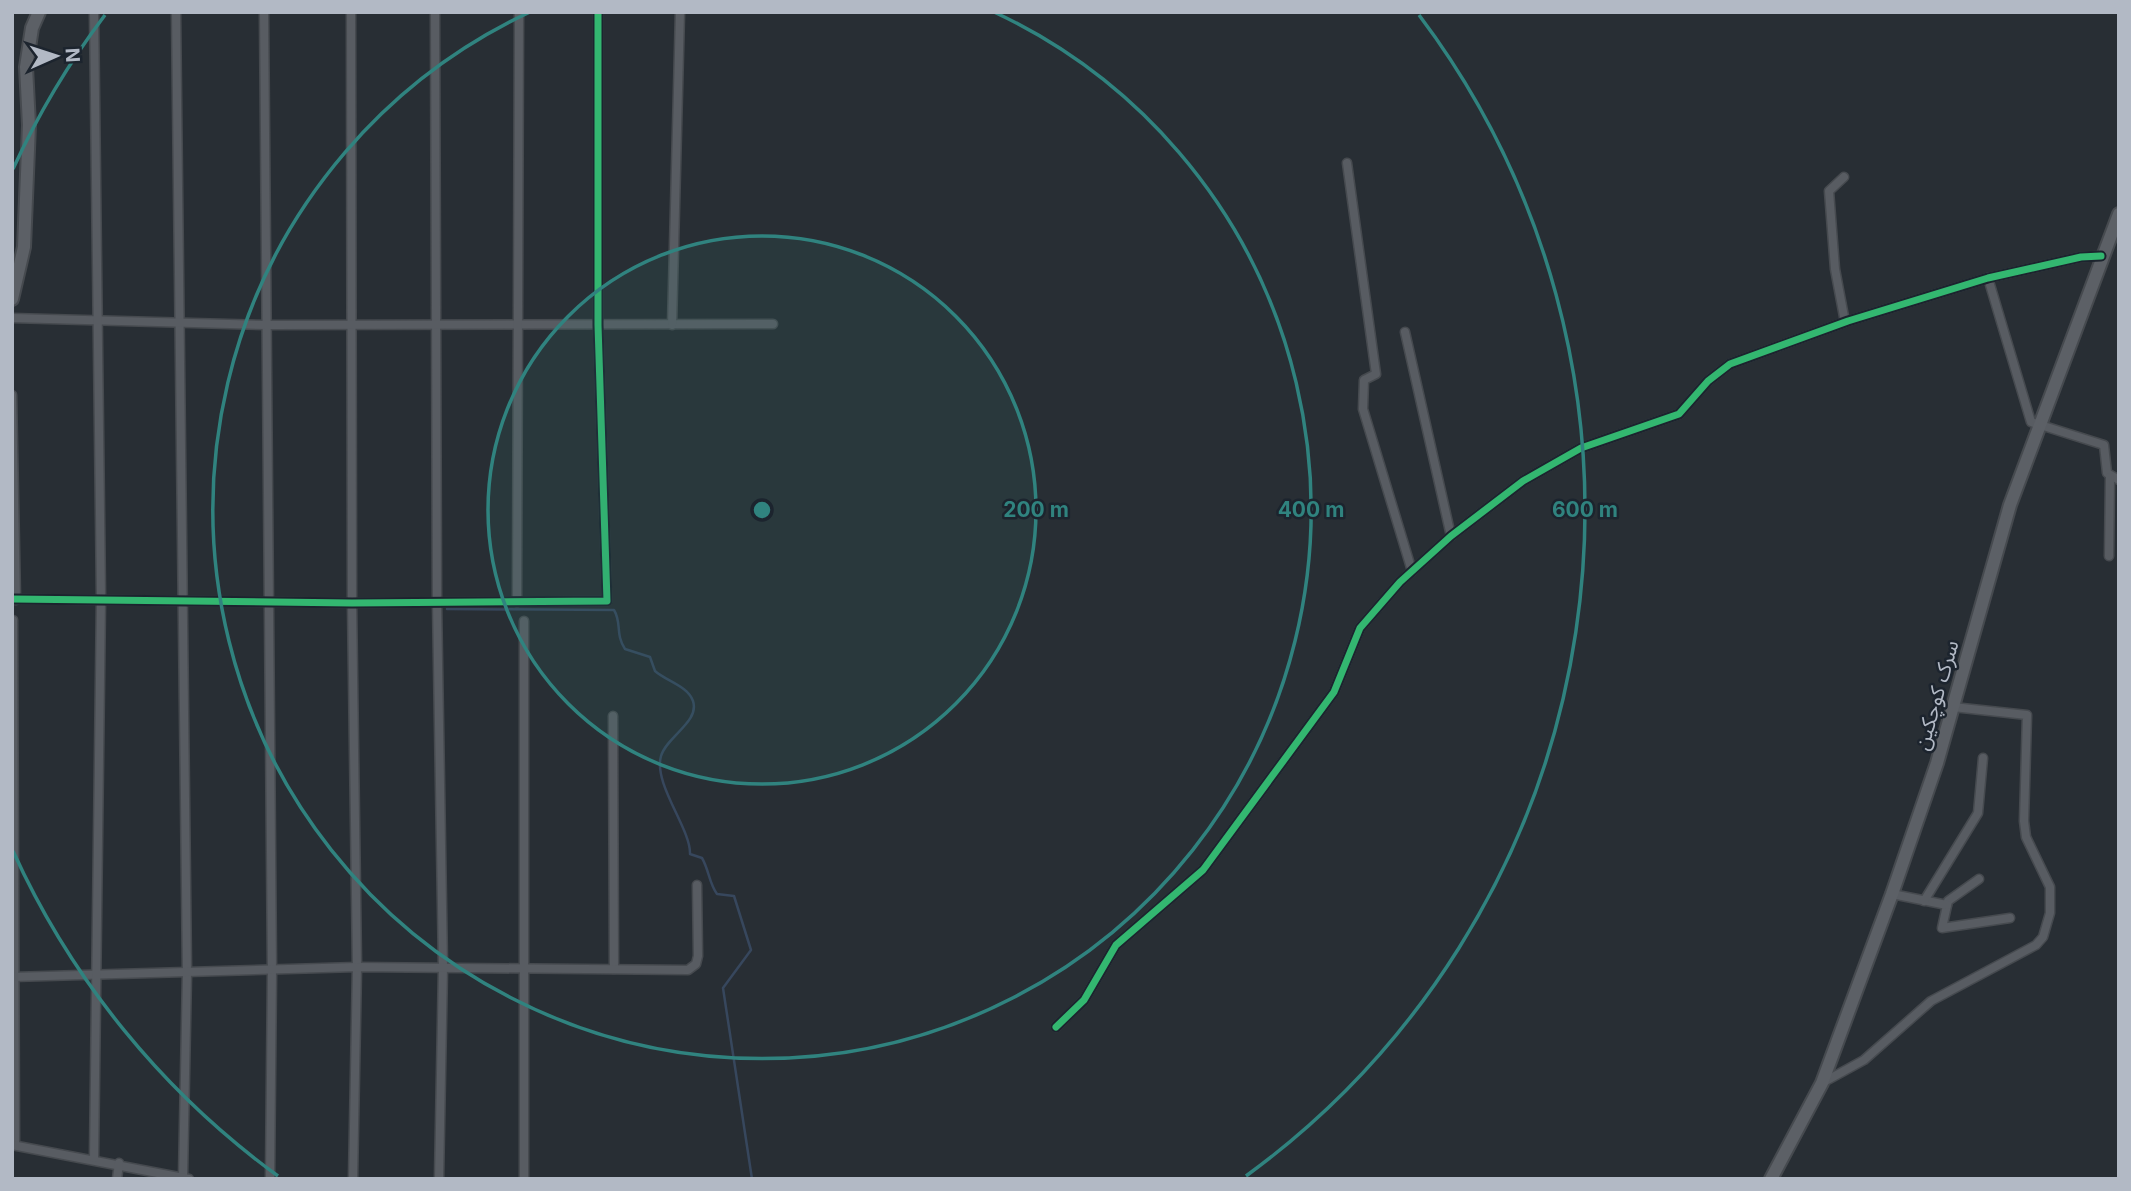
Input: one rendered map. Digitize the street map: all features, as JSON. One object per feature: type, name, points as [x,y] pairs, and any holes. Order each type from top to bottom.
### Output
[{"type":"main road","points":[[12,299],[24,247],[29,125],[26,67],[32,28],[39,12]]},
{"type":"main road","name":"سرک کوچکین","points":[[1771,1179],[1822,1083],[1892,894],[1953,707],[2010,505],[2101,256],[2119,214]]},
{"type":"street","points":[[94,12],[101,598],[94,1158]]},
{"type":"street","points":[[13,620],[14,1145],[94,1158],[186,1178],[184,602],[176,12]]},
{"type":"street","points":[[264,12],[272,971],[270,1179]]},
{"type":"street","points":[[351,12],[352,603],[357,967],[354,1179]]},
{"type":"street","points":[[435,12],[437,601],[443,967],[439,1179]]},
{"type":"street","points":[[517,602],[519,12]]},
{"type":"street","points":[[12,395],[14,600],[101,598],[184,602],[352,603],[607,601],[598,324],[598,12]]},
{"type":"street","points":[[672,325],[680,12]]},
{"type":"street","points":[[1347,163],[1377,374],[1364,380],[1363,408],[1412,571]]},
{"type":"street","points":[[1844,177],[1829,191],[1836,269],[1845,322]]},
{"type":"street","points":[[1056,1027],[1084,1000],[1116,945],[1203,870],[1334,692],[1360,628],[1412,571],[1451,536],[1523,481],[1581,448],[1679,414],[1708,381],[1730,364],[1845,322],[1988,278],[2081,257],[2101,256]]},
{"type":"street","points":[[1988,278],[2030,420],[2039,426],[2104,445],[2114,478],[2109,555]]},
{"type":"street","points":[[12,318],[267,325],[773,324]]},
{"type":"street","points":[[1405,331],[1451,536]]},
{"type":"street","points":[[524,621],[524,1179]]},
{"type":"street","points":[[1822,1083],[1864,1060],[1931,1002],[2036,945],[2047,927],[2050,887],[2024,829],[2027,715],[1953,707]]},
{"type":"street","points":[[613,716],[614,970]]},
{"type":"street","points":[[1924,901],[1978,813],[1983,758]]},
{"type":"street","points":[[1979,879],[1947,905],[1943,929],[2010,918]]},
{"type":"street","points":[[12,977],[357,967],[688,970],[696,964],[696,885]]},
{"type":"street","points":[[1892,894],[1947,905]]},
{"type":"street","points":[[117,1179],[119,1163]]},
{"type":"waterway","points":[[447,609],[614,610],[625,649],[650,657],[655,671],[686,691],[693,701],[692,716],[664,749],[660,767],[662,780],[685,832],[690,854],[702,858],[717,894],[734,896],[751,950],[723,988],[752,1179]]},
{"type":"cycle path","points":[[12,599],[352,603],[607,601],[598,325],[598,12]]},
{"type":"cycle path","points":[[1056,1027],[1084,1000],[1116,945],[1203,870],[1334,692],[1360,628],[1400,582],[1451,536],[1523,481],[1581,448],[1679,414],[1708,381],[1730,364],[1848,321],[1988,278],[2081,257],[2101,256]]}]
